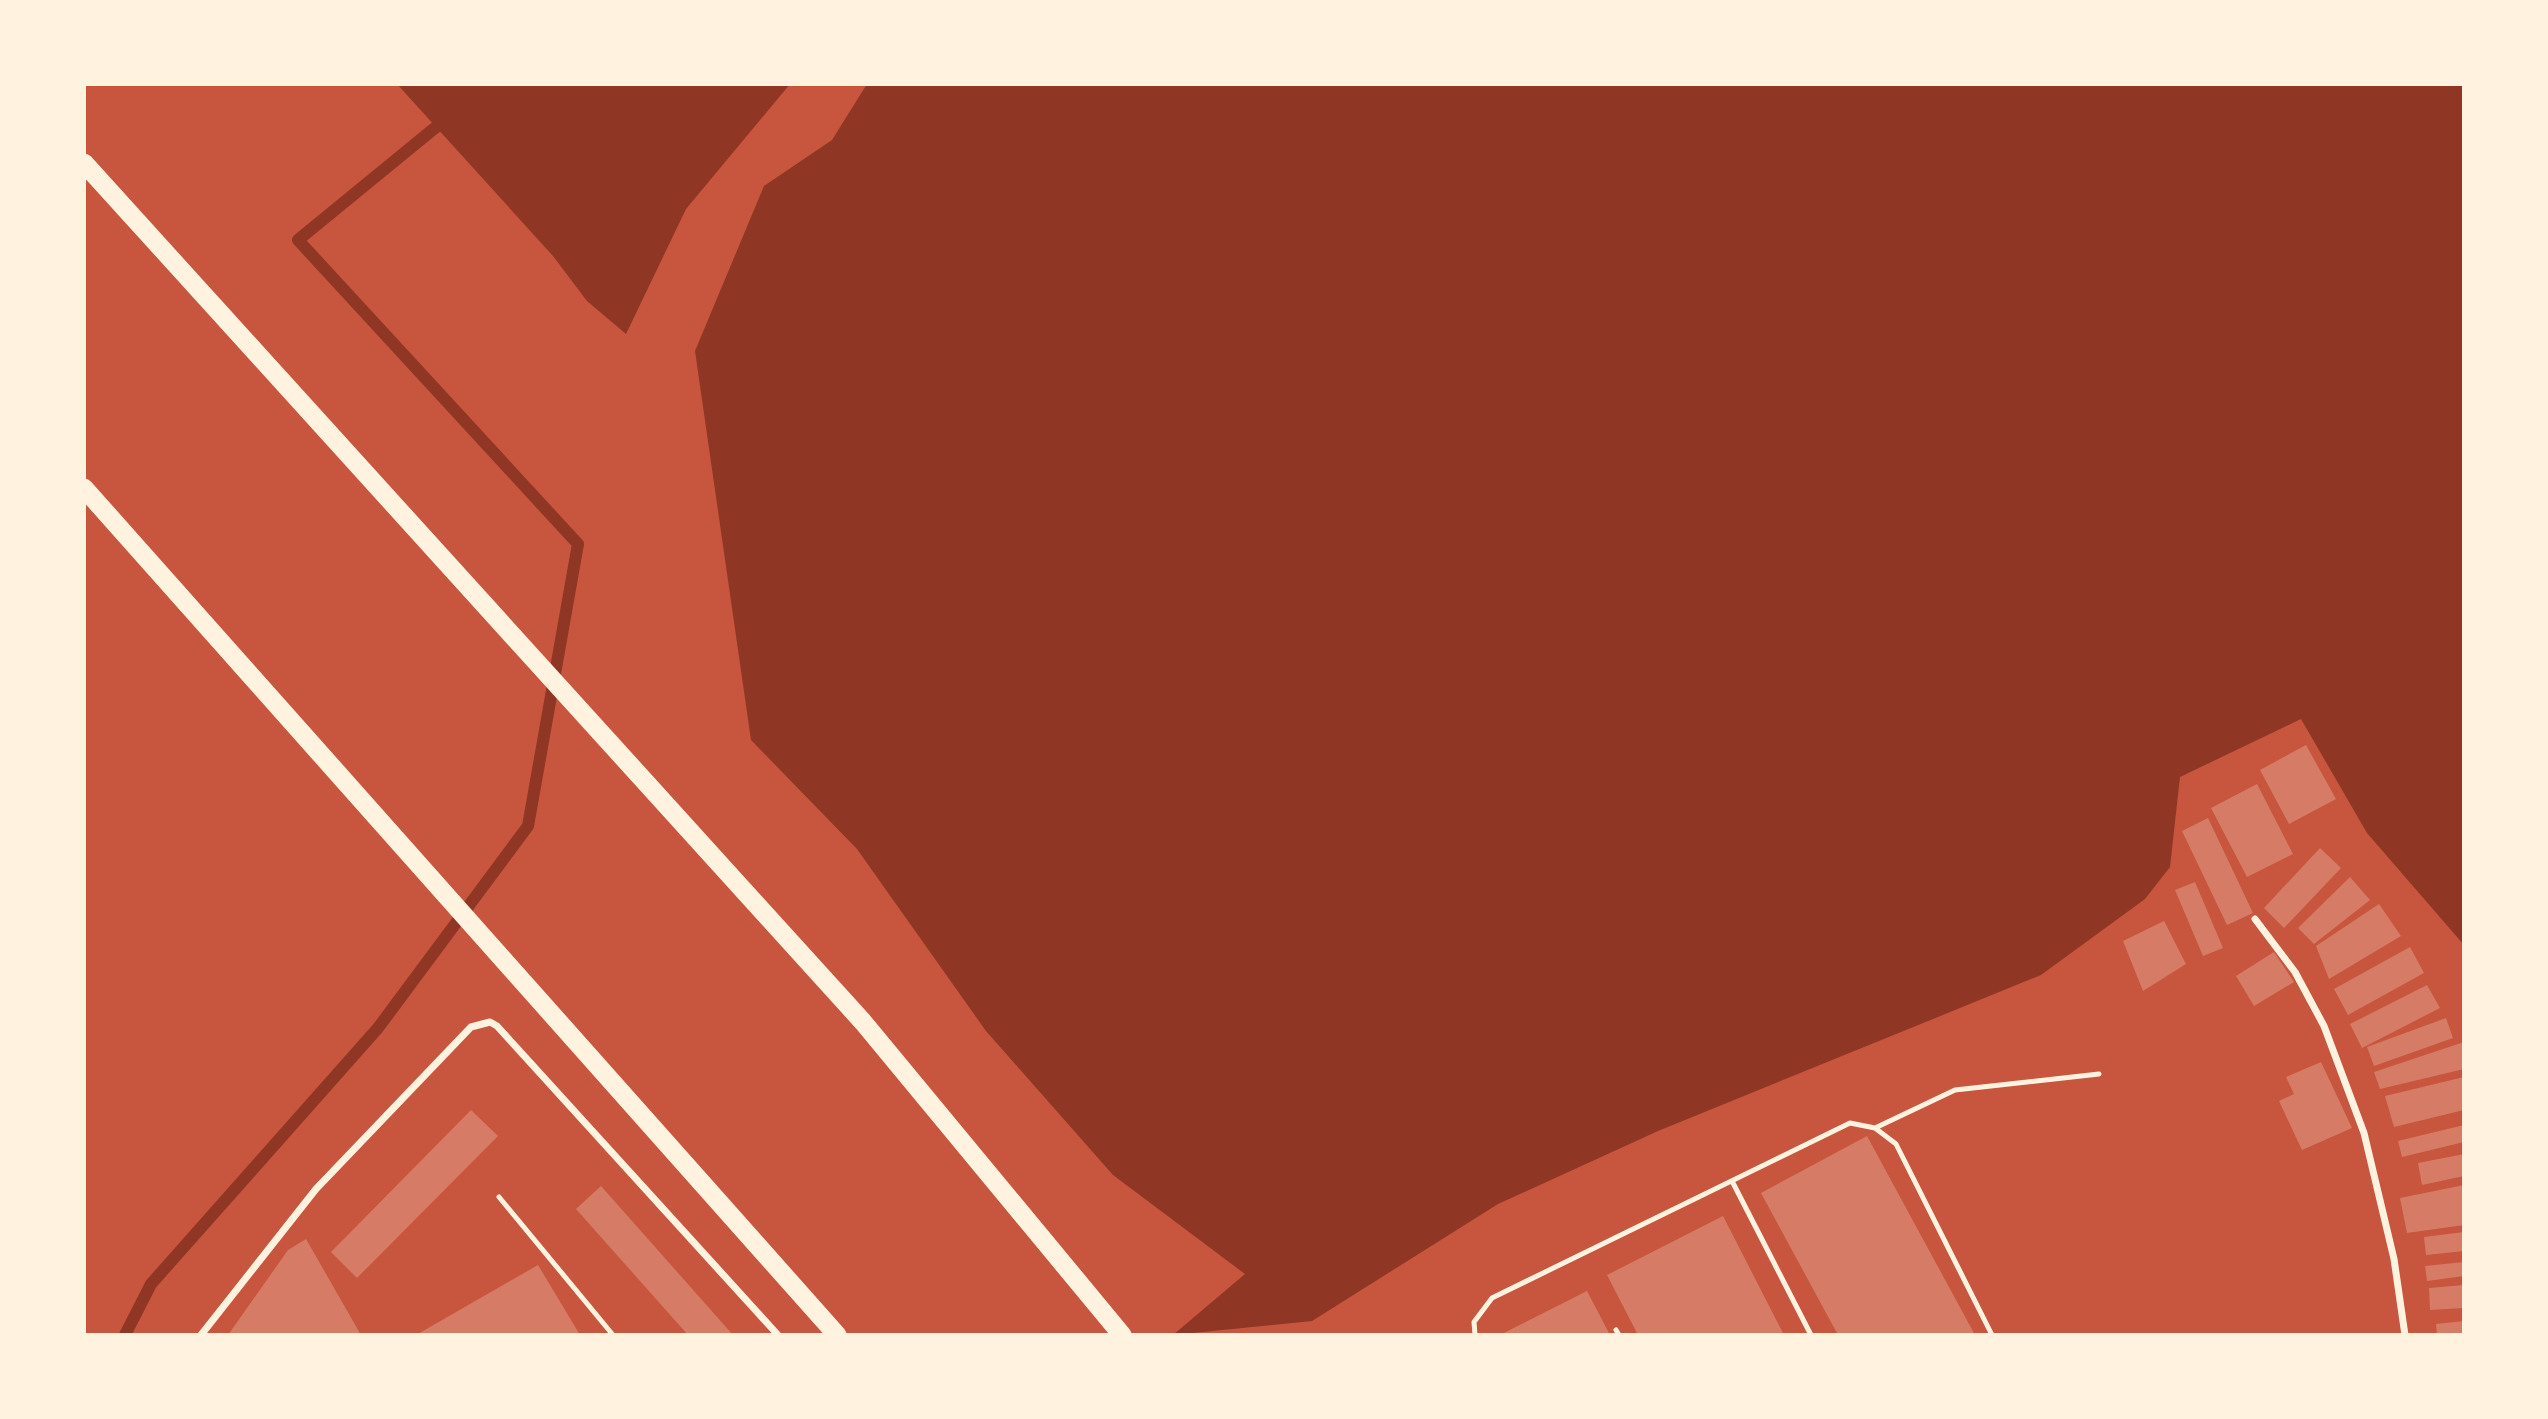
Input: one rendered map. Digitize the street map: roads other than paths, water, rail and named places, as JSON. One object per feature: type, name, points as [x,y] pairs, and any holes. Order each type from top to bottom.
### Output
[{"type":"highway","points":[[84,163],[863,1022],[1122,1335]]},
{"type":"highway","points":[[84,488],[733,1214],[837,1335]]},
{"type":"street","points":[[2255,919],[2295,972],[2324,1026],[2364,1133],[2393,1259],[2405,1335]]},
{"type":"street","points":[[201,1335],[316,1189],[471,1027],[490,1022],[497,1026],[778,1335]]},
{"type":"lane","points":[[1875,1128],[1955,1090],[2099,1074]]},
{"type":"lane","points":[[1475,1335],[1474,1322],[1492,1298],[1850,1123],[1875,1128],[1896,1144],[1992,1335]]},
{"type":"lane","points":[[1732,1181],[1811,1335]]},
{"type":"lane","points":[[499,1197],[613,1335]]},
{"type":"waterway","points":[[125,1335],[151,1284],[378,1028],[528,826],[578,544],[298,240],[447,118]]}]
